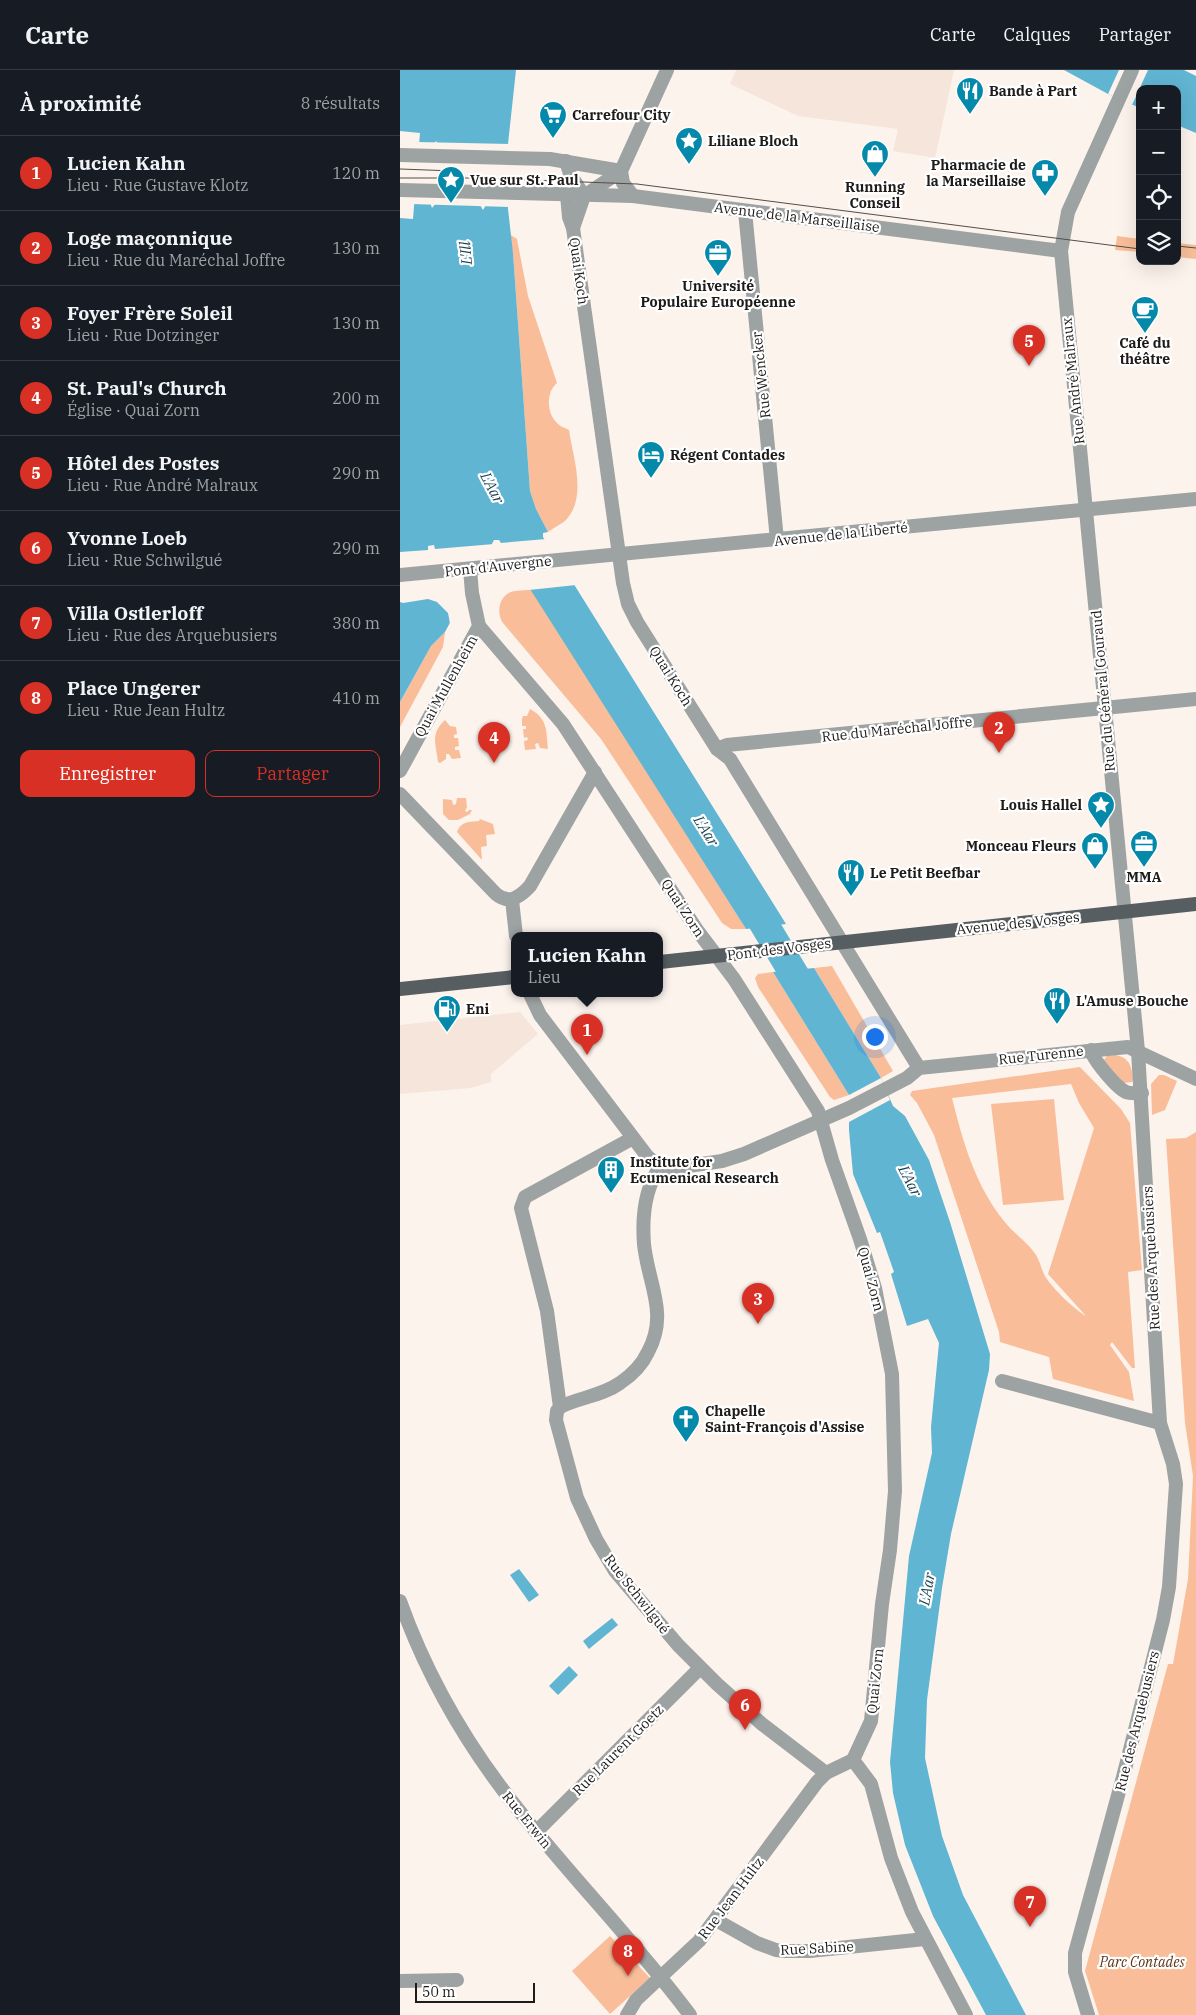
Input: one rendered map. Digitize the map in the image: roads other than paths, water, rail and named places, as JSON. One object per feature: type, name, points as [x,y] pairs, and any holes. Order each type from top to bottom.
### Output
[{"type":"main road","name":"Avenue des Vosges","points":[[841,941],[1196,904]]},
{"type":"main road","name":"Pont des Vosges","points":[[663,962],[841,941]]},
{"type":"main road","points":[[400,989],[511,977]]},
{"type":"street","points":[[566,161],[570,174],[584,196],[621,171],[667,70]]},
{"type":"street","name":"Rue André Malraux","points":[[1085,510],[1061,251],[1068,212],[1132,70]]},
{"type":"street","points":[[403,155],[534,158],[566,161],[621,171]]},
{"type":"street","points":[[621,171],[623,184],[633,196]]},
{"type":"street","name":"Avenue de la Marseillaise","points":[[403,190],[633,196],[1061,251]]},
{"type":"street","name":"Quai Koch","points":[[567,195],[628,604],[637,622],[717,749],[730,759],[919,1068]]},
{"type":"street","name":"Quai Koch","points":[[573,228],[584,196]]},
{"type":"street","name":"Rue Wencker","points":[[744,211],[777,540]]},
{"type":"street","name":"Avenue de la Liberté","points":[[596,558],[1196,499]]},
{"type":"street","name":"Rue du Général Gouraud","points":[[1085,510],[1138,1051]]},
{"type":"street","name":"Pont d'Auvergne","points":[[400,575],[566,559],[596,558]]},
{"type":"street","points":[[470,569],[472,593],[478,620]]},
{"type":"street","name":"Quai Mullenheim","points":[[400,771],[478,620]]},
{"type":"street","name":"Quai Zorn","points":[[478,620],[551,708],[596,772],[697,930],[734,979],[814,1103],[860,1238],[875,1288],[892,1374],[895,1490],[870,1721],[853,1760]]},
{"type":"street","name":"Rue du Maréchal Joffre","points":[[717,749],[728,745],[1196,699]]},
{"type":"street","points":[[400,794],[496,894],[502,899],[512,900],[521,895],[530,886],[596,772]]},
{"type":"street","points":[[512,900],[516,932]]},
{"type":"street","points":[[531,997],[540,1015],[633,1138],[647,1156],[660,1167],[653,1177],[648,1191],[644,1227],[644,1245],[658,1314],[658,1326],[653,1344],[638,1368],[620,1384],[599,1395],[560,1407]]},
{"type":"street","name":"Rue Turenne","points":[[660,1167],[674,1169],[722,1161],[744,1154],[804,1126],[821,1122],[907,1078],[919,1068],[1128,1047],[1196,1079]]},
{"type":"street","points":[[1091,1050],[1094,1058],[1124,1091],[1131,1094],[1142,1093]]},
{"type":"street","name":"Rue des Arquebusiers","points":[[1088,2015],[1075,1972],[1075,1953],[1163,1620],[1174,1541],[1175,1475],[1160,1423],[1142,1093],[1138,1051]]},
{"type":"street","name":"Rue Schwilgué","points":[[633,1138],[525,1197],[521,1208],[547,1311],[560,1407],[557,1410],[556,1420],[570,1478],[596,1539],[615,1571],[700,1668],[762,1724],[826,1773]]},
{"type":"street","points":[[1002,1381],[1160,1423]]},
{"type":"street","name":"Rue Erwin","points":[[400,1600],[414,1636],[462,1731],[503,1790],[536,1832],[661,1977],[690,2015]]},
{"type":"street","name":"Rue Laurent Goetz","points":[[536,1832],[700,1668]]},
{"type":"street","points":[[826,1773],[853,1760],[871,1784],[897,1876],[925,1939],[966,2015]]},
{"type":"street","name":"Rue Jean Hultz","points":[[627,2015],[636,2000],[699,1941],[817,1782],[826,1773]]},
{"type":"street","name":"Rue Sabine","points":[[716,1920],[757,1943],[776,1950],[785,1951],[810,1951],[925,1939]]},
{"type":"street","points":[[400,1981],[457,1980]]},
{"type":"water","name":"L'Ill","points":[[400,70],[516,70],[508,144],[508,209],[513,253],[530,491],[536,509],[548,532],[543,533],[543,537],[786,924],[746,929],[499,540],[494,540],[445,632],[431,646],[400,702],[400,218],[413,219],[420,133],[400,131]],"holes":[[[436,141],[439,147],[436,203],[432,208],[430,202],[432,146]],[[486,144],[489,149],[486,205],[483,210],[480,205],[483,149]]]},
{"type":"water","points":[[1064,70],[1184,70],[1196,76],[1196,133],[1181,127],[1181,85],[1136,85],[1136,106],[1108,94]]},
{"type":"water","points":[[814,968],[881,1078],[893,1106],[905,1116],[929,1160],[990,1354],[989,1370],[951,1534],[942,1588],[927,1700],[925,1758],[942,1836],[963,1895],[1026,2015],[986,2015],[933,1916],[905,1845],[893,1793],[890,1762],[909,1556],[932,1453],[931,1427],[939,1343],[928,1319],[907,1326],[891,1274],[894,1272],[880,1232],[877,1233],[853,1174],[849,1130],[849,1095],[773,972]]},
{"type":"water","points":[[519,1569],[539,1595],[529,1602],[510,1575]]},
{"type":"water","points":[[612,1618],[618,1625],[589,1649],[583,1641]]},
{"type":"water","points":[[569,1666],[578,1675],[558,1695],[549,1686]]},
{"type":"waterway","name":"L'Aar","points":[[746,894],[812,1004]]},
{"type":"tram line","points":[[400,169],[454,171]]},
{"type":"tram line","points":[[400,178],[475,178],[637,184],[1136,248]]},
{"type":"tram line","points":[[1181,246],[1196,248]]},
{"type":"place","name":"Bande à Part","points":[[970,115]]},
{"type":"place","name":"Carrefour City","points":[[553,139]]},
{"type":"place","name":"Liliane Bloch","points":[[689,165]]},
{"type":"place","name":"Running Conseil","points":[[875,178]]},
{"type":"place","name":"Pharmacie de la Marseillaise","points":[[1045,197]]},
{"type":"place","name":"Vue sur St. Paul","points":[[451,204]]},
{"type":"place","name":"Université Populaire Européenne","points":[[718,277]]},
{"type":"place","name":"Café du théâtre","points":[[1145,334]]},
{"type":"place","name":"Hôtel des Postes","points":[[1029,366]]},
{"type":"place","name":"Régent Contades","points":[[651,479]]},
{"type":"place","name":"Loge maçonnique","points":[[999,753]]},
{"type":"place","name":"St. Paul's Church","points":[[494,763]]},
{"type":"place","name":"Louis Hallel","points":[[1101,829]]},
{"type":"place","name":"MMA","points":[[1144,868]]},
{"type":"place","name":"Monceau Fleurs","points":[[1095,870]]},
{"type":"place","name":"Le Petit Beefbar","points":[[851,897]]},
{"type":"place","name":"L'Amuse Bouche","points":[[1057,1025]]},
{"type":"place","name":"Eni","points":[[447,1033]]},
{"type":"place","name":"Lucien Kahn","points":[[587,1055]]},
{"type":"place","name":"Institute for Ecumenical Research","points":[[611,1194]]},
{"type":"place","name":"Foyer Frère Soleil","points":[[758,1324]]},
{"type":"place","name":"Chapelle Saint-François d'Assise","points":[[686,1443]]},
{"type":"place","name":"Yvonne Loeb","points":[[745,1730]]},
{"type":"place","name":"Villa Ostlerloff","points":[[1030,1927]]},
{"type":"place","name":"Place Ungerer","points":[[628,1976]]},
{"type":"park label","name":"Parc Contades","points":[[1142,1962]]}]
